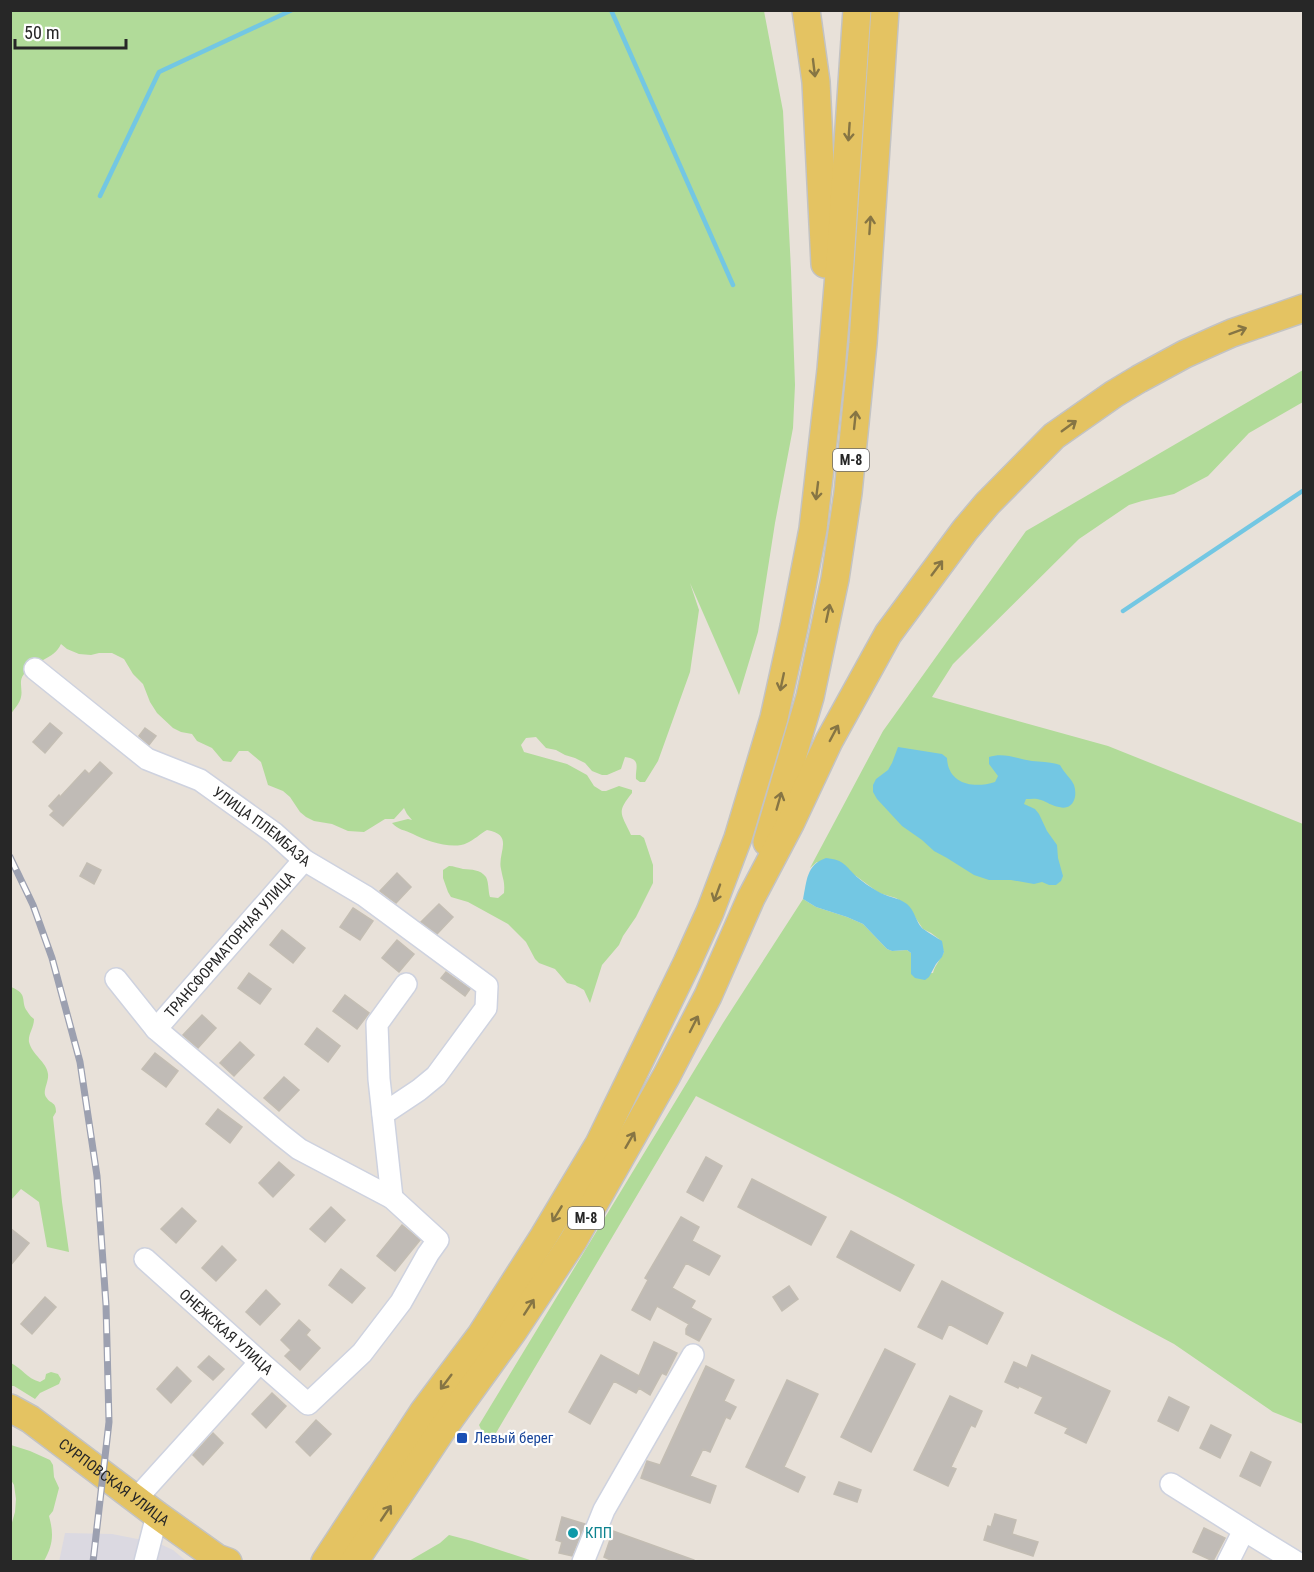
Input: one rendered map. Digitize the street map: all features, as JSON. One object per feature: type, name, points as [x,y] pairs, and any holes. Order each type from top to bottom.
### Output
[{"type":"main road","name":"М-8","points":[[806,10],[816,82],[831,370]]},
{"type":"main road","name":"М-8","points":[[325,1561],[424,1411],[481,1335],[599,1144],[683,973],[710,912],[738,838],[774,718],[813,529],[831,370],[857,10]]},
{"type":"main road","name":"М-8","points":[[354,1562],[573,1241],[667,1076],[708,996],[751,898],[810,697],[837,568],[848,493],[863,343],[885,10]]},
{"type":"main road","points":[[751,898],[791,822],[829,741],[888,634],[987,504],[1054,436],[1114,394],[1185,354],[1224,336],[1304,308]]},
{"type":"main road","name":"СУРПОВСКАЯ УЛИЦА","points":[[10,1408],[30,1419],[222,1560]]},
{"type":"street","name":"УЛИЦА ПЛЕМБАЗА","points":[[35,669],[147,759],[200,780],[274,833],[304,860],[365,896],[487,986],[486,1008],[436,1076],[383,1114]]},
{"type":"street","name":"ТРАНСФОРМАТОРНАЯ УЛИЦА","points":[[156,1029],[304,860]]},
{"type":"street","points":[[116,979],[156,1029],[280,1134],[299,1149],[392,1198]]},
{"type":"street","points":[[392,1198],[379,1078],[377,1024],[406,984]]},
{"type":"street","name":"ОНЕЖСКАЯ УЛИЦА","points":[[145,1259],[308,1404],[362,1353],[401,1302],[438,1240],[392,1198]]},
{"type":"street","points":[[584,1562],[604,1510],[693,1355]]},
{"type":"street","points":[[145,1562],[147,1507],[260,1362]]},
{"type":"street","points":[[1171,1484],[1296,1562]]},
{"type":"street","points":[[1228,1562],[1244,1530]]},
{"type":"shaded area","points":[[65,1533],[112,1534],[158,1543],[173,1550],[186,1561],[59,1562]]},
{"type":"green space","points":[[11,11],[764,11],[783,111],[795,385],[793,428],[758,632],[739,695],[690,583],[699,610],[690,672],[658,761],[645,782],[636,779],[636,762],[630,758],[625,757],[621,769],[602,775],[592,771],[585,763],[575,758],[546,748],[536,737],[526,738],[521,745],[524,752],[567,764],[587,775],[594,786],[602,791],[619,786],[632,790],[622,809],[623,817],[631,835],[640,835],[644,838],[653,865],[653,883],[619,945],[602,965],[590,1003],[584,990],[567,983],[555,969],[539,963],[526,942],[508,924],[468,902],[451,897],[448,892],[443,870],[449,866],[476,870],[484,874],[490,897],[498,898],[504,893],[500,863],[503,840],[495,832],[487,830],[470,842],[461,845],[432,842],[399,829],[392,823],[412,820],[404,808],[394,819],[385,819],[364,832],[348,831],[332,824],[314,821],[300,812],[283,791],[268,785],[261,762],[248,751],[239,751],[231,762],[223,761],[212,748],[197,741],[192,734],[173,728],[157,713],[143,684],[133,674],[124,659],[112,653],[79,654],[61,644],[54,653],[28,669],[24,674],[21,679],[20,699],[11,714]]},
{"type":"green space","points":[[1303,370],[1303,402],[1249,433],[1208,476],[1174,494],[1129,505],[1079,539],[953,664],[932,697],[1108,746],[1303,824],[1303,1424],[1273,1412],[1174,1344],[898,1197],[696,1096],[493,1438],[487,1442],[479,1425],[723,1023],[803,899],[816,907],[863,924],[887,949],[907,950],[911,953],[911,974],[933,973],[944,952],[939,939],[923,929],[907,905],[896,898],[879,893],[856,876],[817,862],[810,868],[883,731],[1026,531]]},
{"type":"green space","points":[[11,987],[20,992],[25,1007],[34,1019],[29,1042],[47,1070],[45,1095],[56,1109],[53,1117],[69,1252],[47,1247],[39,1202],[21,1189],[11,1200]]},
{"type":"green space","points":[[11,1363],[40,1382],[45,1379],[46,1374],[51,1372],[58,1374],[61,1379],[59,1384],[40,1393],[35,1399],[11,1386]]},
{"type":"green space","points":[[11,1445],[50,1460],[53,1465],[54,1477],[59,1488],[53,1511],[49,1516],[52,1539],[44,1561],[11,1561],[11,1526],[16,1499],[11,1480]]},
{"type":"green space","points":[[449,1535],[533,1561],[409,1561],[440,1543]]},
{"type":"water","points":[[898,747],[942,754],[947,758],[948,767],[957,779],[978,785],[995,782],[998,776],[989,764],[989,757],[1005,756],[1060,765],[1074,785],[1075,798],[1071,805],[1064,808],[1039,799],[1026,799],[1024,804],[1035,809],[1057,845],[1063,876],[1061,881],[1056,885],[1042,882],[1034,884],[1011,880],[989,880],[974,875],[934,851],[902,826],[873,792],[876,779],[888,770]]},
{"type":"water","points":[[826,858],[841,862],[872,888],[907,904],[922,928],[942,941],[944,952],[929,977],[925,980],[915,978],[911,974],[911,953],[907,950],[887,949],[863,924],[816,907],[803,899],[811,869]]},
{"type":"building","points":[[50,723],[62,733],[45,753],[33,742]]},
{"type":"building","points":[[145,728],[156,736],[149,745],[139,736]]},
{"type":"building","points":[[100,762],[112,773],[63,826],[50,815],[54,811],[49,806],[85,770],[89,774]]},
{"type":"building","points":[[87,863],[101,870],[94,884],[80,876]]},
{"type":"building","points":[[397,873],[411,887],[396,903],[380,891]]},
{"type":"building","points":[[439,904],[453,917],[437,934],[421,922]]},
{"type":"building","points":[[353,908],[373,921],[360,940],[340,927]]},
{"type":"building","points":[[282,930],[305,948],[293,963],[270,945]]},
{"type":"building","points":[[397,940],[414,954],[399,972],[382,958]]},
{"type":"building","points":[[446,972],[470,989],[465,996],[441,978]]},
{"type":"building","points":[[249,973],[271,989],[260,1004],[238,988]]},
{"type":"building","points":[[345,995],[369,1013],[357,1029],[333,1011]]},
{"type":"building","points":[[202,1015],[216,1028],[198,1048],[183,1035]]},
{"type":"building","points":[[317,1028],[340,1046],[328,1062],[305,1044]]},
{"type":"building","points":[[240,1042],[254,1055],[234,1076],[220,1063]]},
{"type":"building","points":[[155,1053],[178,1071],[166,1087],[142,1069]]},
{"type":"building","points":[[284,1077],[299,1090],[279,1111],[264,1098]]},
{"type":"building","points":[[218,1109],[242,1127],[230,1143],[206,1124]]},
{"type":"building","points":[[706,1157],[722,1166],[703,1201],[687,1192]]},
{"type":"building","points":[[279,1162],[294,1175],[273,1197],[259,1183]]},
{"type":"building","points":[[752,1179],[826,1217],[811,1245],[738,1207]]},
{"type":"building","points":[[331,1207],[345,1220],[325,1242],[310,1229]]},
{"type":"building","points":[[182,1208],[196,1221],[176,1243],[161,1229]]},
{"type":"building","points":[[681,1217],[699,1227],[692,1241],[720,1256],[709,1275],[686,1263],[672,1288],[695,1301],[691,1308],[711,1319],[699,1341],[686,1334],[689,1324],[657,1306],[650,1320],[632,1310],[648,1280],[645,1278]]},
{"type":"building","points":[[402,1225],[420,1240],[395,1271],[377,1256]]},
{"type":"building","points":[[10,1228],[29,1243],[10,1266]]},
{"type":"building","points":[[851,1231],[914,1265],[900,1291],[837,1257]]},
{"type":"building","points":[[222,1246],[236,1260],[216,1281],[202,1268]]},
{"type":"building","points":[[341,1269],[365,1288],[352,1303],[329,1285]]},
{"type":"building","points":[[942,1281],[1003,1313],[987,1344],[949,1324],[942,1339],[918,1327]]},
{"type":"building","points":[[789,1286],[798,1299],[782,1311],[773,1297]]},
{"type":"building","points":[[266,1290],[280,1304],[260,1325],[246,1312]]},
{"type":"building","points":[[45,1297],[56,1307],[32,1334],[21,1324]]},
{"type":"building","points":[[299,1320],[310,1330],[306,1335],[320,1348],[300,1370],[285,1356],[291,1350],[281,1340]]},
{"type":"building","points":[[654,1342],[677,1353],[666,1375],[662,1373],[650,1395],[639,1388],[636,1393],[614,1381],[590,1424],[569,1412],[601,1355],[639,1376]]},
{"type":"building","points":[[885,1349],[915,1364],[871,1452],[841,1437]]},
{"type":"building","points":[[1032,1355],[1110,1391],[1086,1443],[1065,1433],[1068,1428],[1035,1413],[1043,1397],[1005,1382],[1014,1362],[1027,1368]]},
{"type":"building","points":[[209,1356],[224,1369],[213,1380],[198,1367]]},
{"type":"building","points":[[706,1366],[734,1380],[724,1401],[736,1407],[730,1419],[726,1417],[710,1452],[703,1449],[690,1476],[716,1486],[710,1503],[641,1478],[647,1461],[660,1465]]},
{"type":"building","points":[[177,1367],[191,1381],[171,1403],[157,1389]]},
{"type":"building","points":[[787,1380],[818,1394],[784,1467],[805,1477],[798,1492],[746,1467]]},
{"type":"building","points":[[272,1393],[286,1406],[266,1428],[252,1414]]},
{"type":"building","points":[[950,1396],[982,1411],[975,1427],[971,1425],[951,1467],[956,1469],[948,1486],[914,1470]]},
{"type":"building","points":[[1169,1397],[1189,1407],[1178,1431],[1158,1421]]},
{"type":"building","points":[[316,1420],[331,1434],[310,1456],[296,1442]]},
{"type":"building","points":[[1211,1425],[1231,1435],[1220,1458],[1200,1448]]},
{"type":"building","points":[[213,1433],[223,1443],[203,1465],[193,1455]]},
{"type":"building","points":[[1251,1452],[1271,1462],[1260,1486],[1240,1476]]},
{"type":"building","points":[[839,1482],[861,1490],[857,1502],[834,1494]]},
{"type":"building","points":[[995,1514],[1016,1520],[1012,1534],[1038,1542],[1033,1556],[984,1540]]},
{"type":"building","name":"КПП","points":[[562,1517],[585,1524],[572,1556],[559,1553],[562,1542],[556,1540]]},
{"type":"building","points":[[1204,1528],[1225,1538],[1213,1561],[1193,1552]]},
{"type":"building","points":[[613,1531],[694,1560],[694,1562],[615,1562],[604,1557]]},
{"type":"waterway","points":[[100,196],[159,72],[292,10]]},
{"type":"waterway","points":[[611,10],[733,285]]},
{"type":"waterway","points":[[1123,611],[1304,490]]},
{"type":"railway","points":[[10,857],[33,905],[52,958],[80,1062],[97,1176],[106,1305],[109,1422],[93,1562]]},
{"type":"place","name":"Левый берег","points":[[462,1438]]},
{"type":"place","name":"КПП","points":[[573,1533]]}]
